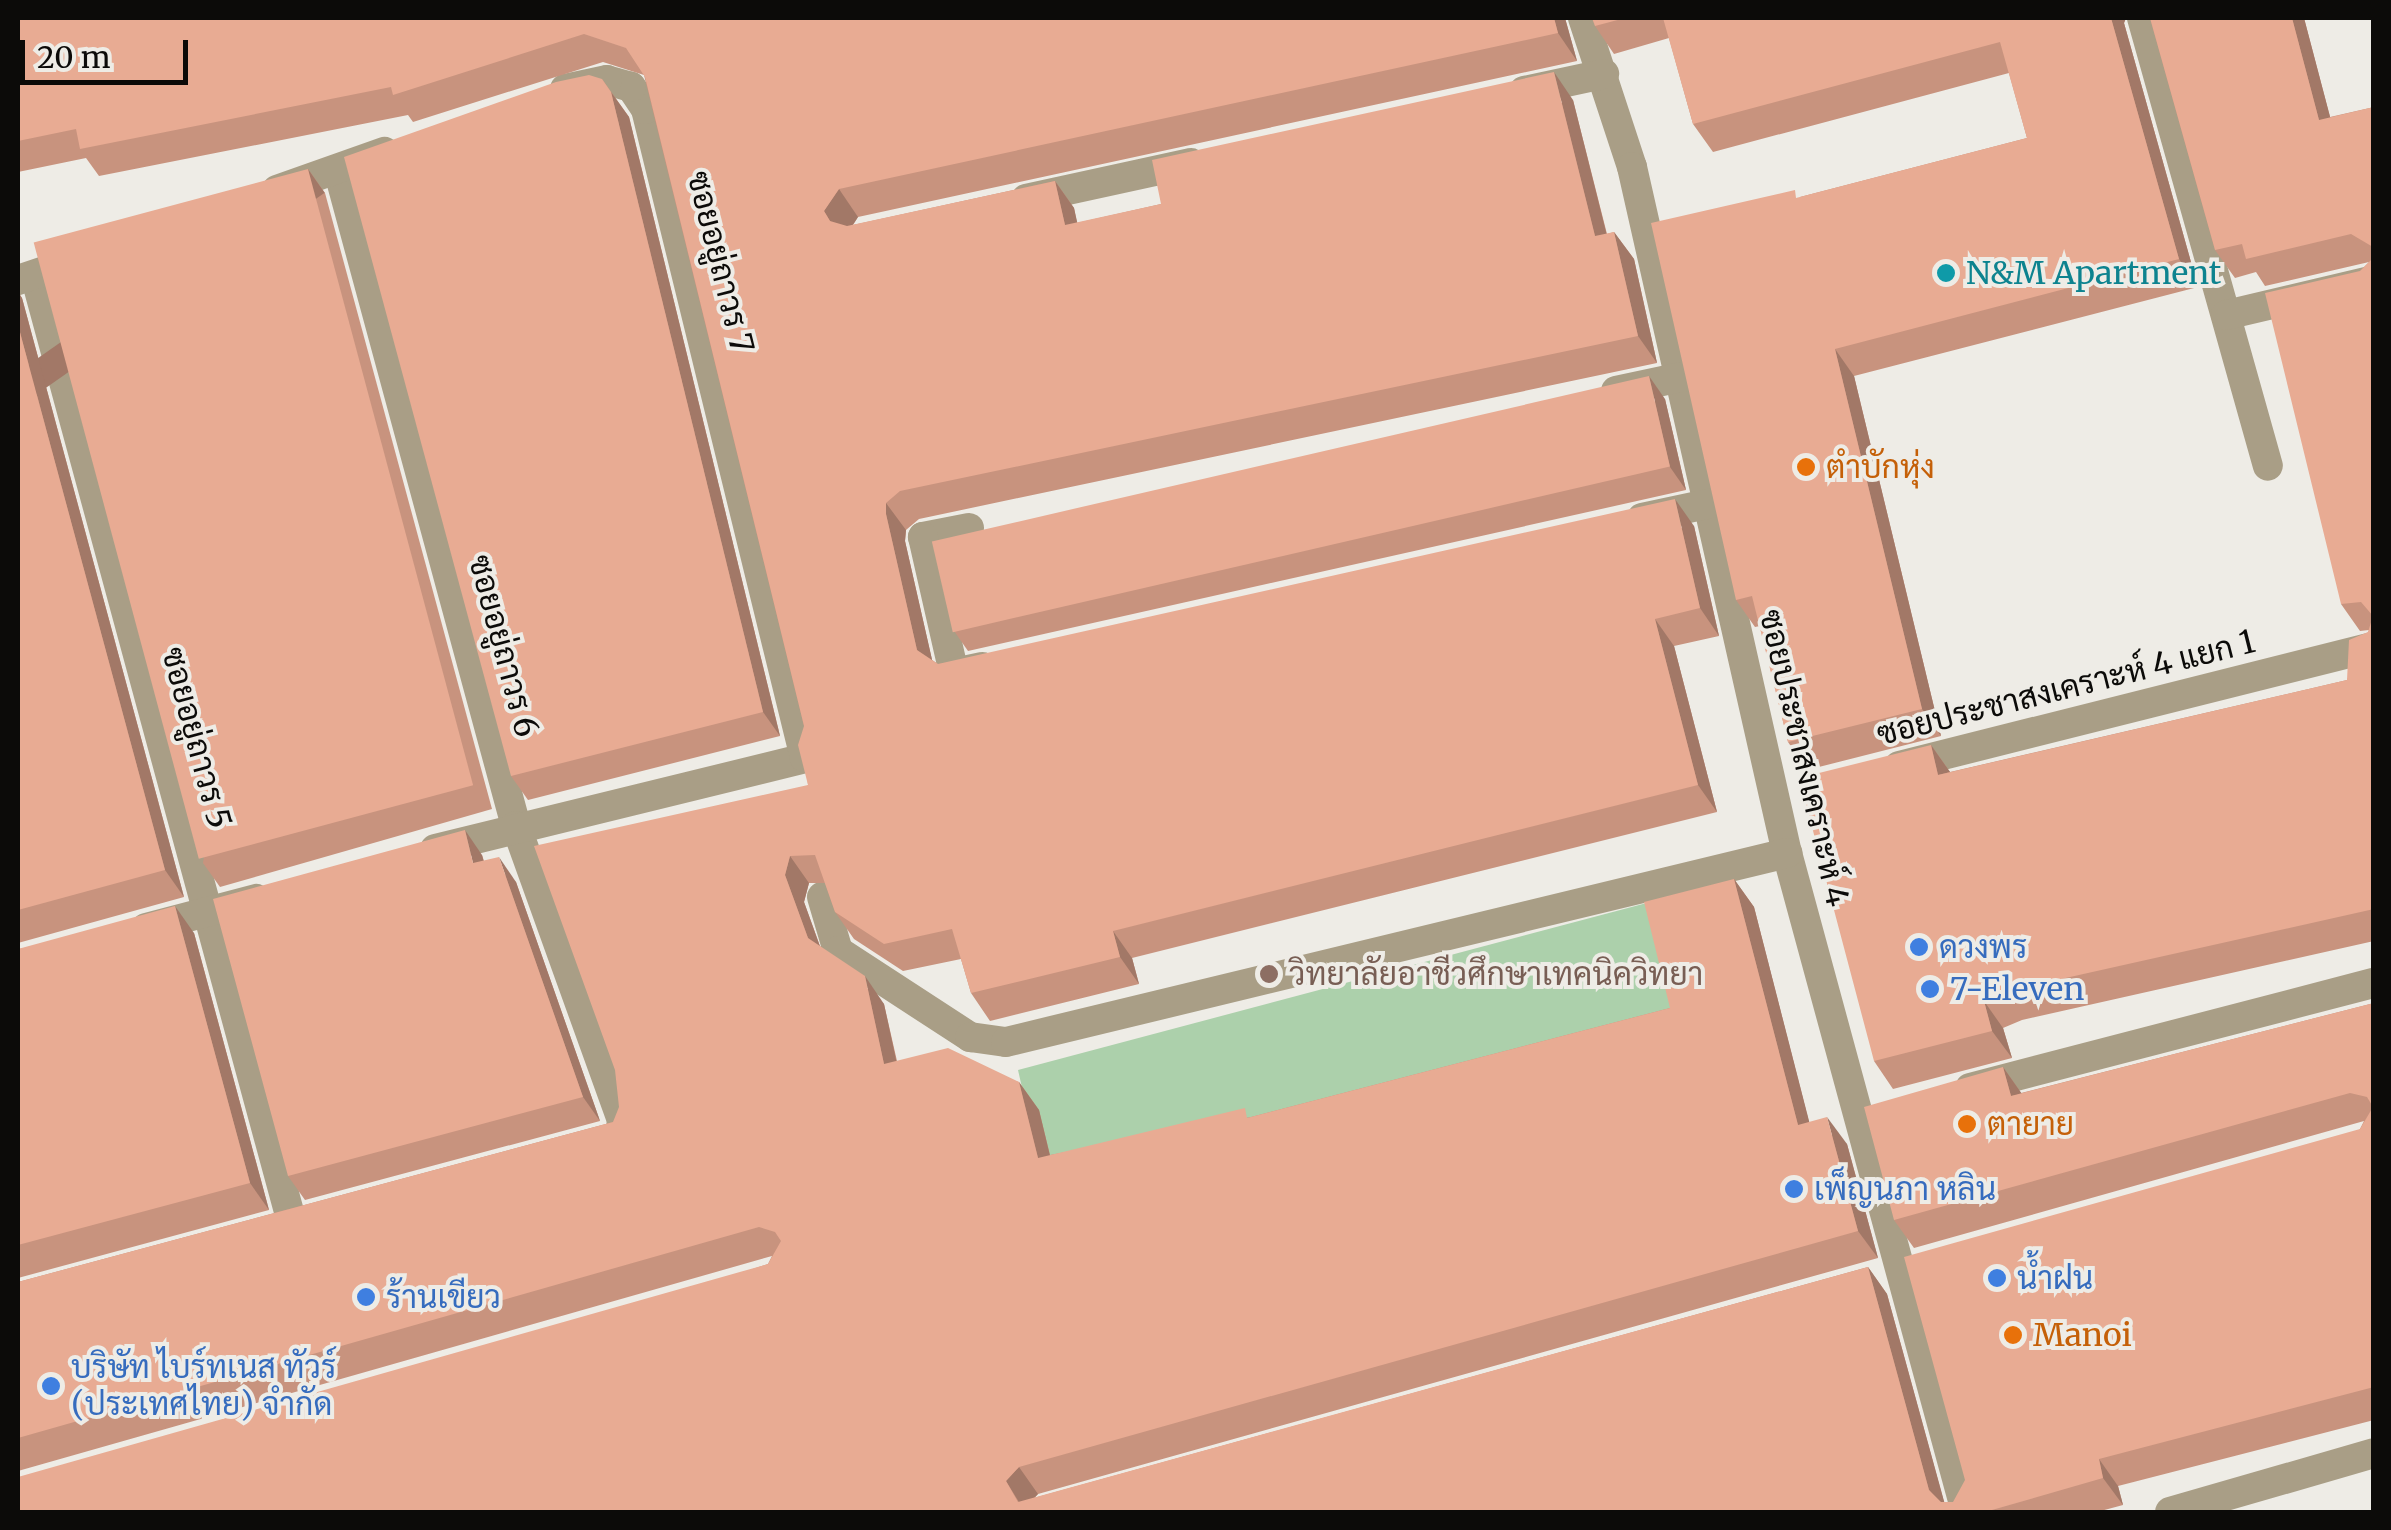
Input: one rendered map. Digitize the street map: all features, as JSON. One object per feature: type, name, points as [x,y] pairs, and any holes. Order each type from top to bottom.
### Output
[{"type":"street","name":"ซอยประชาสงเคราะห์ 4","points":[[1583,18],[1604,74],[1712,502],[1787,853],[1859,1117],[1915,1270],[1966,1512]]},
{"type":"street","points":[[2142,18],[2268,466]]},
{"type":"street","points":[[1490,98],[1604,74]]},
{"type":"street","name":"ซอยอยู่ถาวร 7","points":[[516,826],[805,758],[646,110],[631,87],[607,80],[532,100]]},
{"type":"street","points":[[249,200],[408,144]]},
{"type":"street","points":[[995,206],[1224,156]]},
{"type":"street","name":"ซอยอยู่ถาวร 6","points":[[338,168],[516,826],[617,1104],[620,1135],[576,1148]]},
{"type":"street","points":[[26,278],[106,250]]},
{"type":"street","name":"ซอยอยู่ถาวร 5","points":[[26,278],[291,1219]]},
{"type":"street","points":[[2226,316],[2374,280]]},
{"type":"street","points":[[1584,397],[1681,377]]},
{"type":"street","points":[[1615,524],[1712,502]]},
{"type":"street","points":[[1001,521],[924,537],[954,673],[1013,660]]},
{"type":"street","name":"ซอยประชาสงเคราะห์ 4 แยก 1","points":[[1872,773],[2374,646]]},
{"type":"street","points":[[1775,797],[1814,787]]},
{"type":"street","points":[[406,857],[516,826]]},
{"type":"street","points":[[822,897],[838,950],[970,1036],[1006,1042],[1787,853]]},
{"type":"street","points":[[112,938],[279,892]]},
{"type":"street","points":[[1935,1097],[2374,983]]},
{"type":"street","points":[[1859,1117],[1897,1107]]},
{"type":"street","points":[[255,1229],[330,1209]]},
{"type":"street","points":[[1867,1283],[1915,1270]]},
{"type":"street","points":[[2170,1512],[2374,1453]]},
{"type":"green space","points":[[1658,900],[1714,1067],[1051,1215],[1018,1070]]},
{"type":"building","points":[[18,18],[1554,18],[1558,33],[839,189],[824,211],[830,221],[847,226],[1055,181],[1065,225],[1161,204],[1152,160],[1554,72],[1595,236],[1614,232],[1638,336],[900,491],[886,503],[886,514],[917,650],[938,664],[1675,499],[1700,608],[1655,619],[1698,785],[1113,931],[1120,957],[971,993],[952,929],[884,944],[835,912],[815,855],[790,856],[785,875],[808,938],[865,976],[884,1064],[948,1048],[1019,1082],[1038,1158],[1245,1108],[1247,1118],[1670,1008],[1644,902],[1734,879],[1798,1125],[1827,1117],[1858,1231],[1019,1467],[1006,1481],[1018,1502],[1868,1267],[1929,1490],[1941,1502],[1953,1502],[1965,1480],[1904,1257],[2360,1129],[2373,1107],[2367,1097],[2350,1093],[1894,1220],[1864,1107],[2003,1067],[2011,1096],[2374,1003],[2374,1387],[2099,1459],[2103,1478],[1985,1512],[18,1512],[18,1477],[768,1264],[781,1241],[775,1232],[759,1227],[18,1438],[18,1282],[613,1122],[619,1107],[615,1070],[534,846],[808,785],[798,745],[804,726],[645,77],[626,48],[584,34],[393,95],[391,87],[80,149],[76,129],[18,141]]},
{"type":"building","points":[[1592,18],[1625,18],[1595,26]]},
{"type":"building","points":[[1663,18],[2111,18],[2179,259],[1835,349],[1922,709],[1788,742],[1752,596],[1736,600],[1651,223],[1795,190],[1796,198],[2027,138],[2000,42],[1693,124]]},
{"type":"building","points":[[2150,18],[2292,18],[2319,120],[2374,107],[2374,909],[2003,992],[1984,1001],[1992,1031],[1874,1061],[1799,778],[1931,745],[1938,775],[2347,680],[2349,640],[2368,632],[2373,616],[2361,602],[2341,604],[2265,293],[2360,271],[2372,259],[2373,247],[2351,234],[2246,259],[2242,244],[2215,250]]},
{"type":"building","points":[[589,75],[602,79],[611,92],[763,712],[511,776],[344,157],[556,82]]},
{"type":"building","points":[[308,169],[473,785],[199,859],[34,243]]},
{"type":"building","points":[[18,325],[165,870],[18,910]]},
{"type":"building","points":[[1649,376],[1670,467],[953,632],[932,542]]},
{"type":"building","points":[[465,830],[473,863],[499,857],[583,1097],[288,1176],[213,899]]},
{"type":"building","points":[[175,906],[250,1183],[18,1245],[18,949]]},
{"type":"place","name":"N&M Apartment","points":[[1946,273]]},
{"type":"place","name":"ตำบักหุ่ง","points":[[1806,467]]},
{"type":"place","name":"ดวงพร","points":[[1919,947]]},
{"type":"place","name":"วิทยาลัยอาชีวศึกษาเทคนิควิทยา","points":[[1269,974]]},
{"type":"place","name":"7-Eleven","points":[[1930,989]]},
{"type":"place","name":"ตายาย","points":[[1967,1124]]},
{"type":"place","name":"เพ็ญนภา หลิน","points":[[1794,1189]]},
{"type":"place","name":"น้ำฝน","points":[[1997,1278]]},
{"type":"place","name":"ร้านเขียว","points":[[366,1297]]},
{"type":"place","name":"Manoi","points":[[2013,1335]]},
{"type":"place","name":"บริษัท ไบร์ทเนส ทัวร์ (ประเทศไทย) จำกัด","points":[[51,1386]]}]
